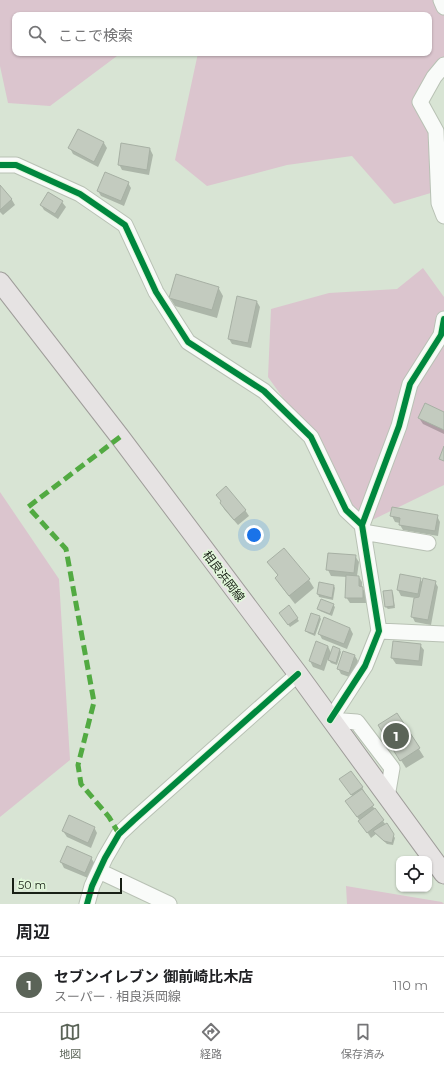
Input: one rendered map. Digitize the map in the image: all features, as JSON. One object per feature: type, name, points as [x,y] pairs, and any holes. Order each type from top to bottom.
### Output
[{"type":"main road","name":"相良浜岡線","points":[[0,282],[120,437],[298,674],[330,720],[444,874]]},
{"type":"street","points":[[441,0],[444,7]]},
{"type":"street","points":[[442,204],[436,131],[420,102],[434,77],[444,65]]},
{"type":"street","points":[[0,165],[16,165],[80,194],[125,225],[156,292],[188,342],[264,392],[310,438],[346,510],[362,528],[428,543]]},
{"type":"street","points":[[330,720],[365,666],[378,631],[362,528],[399,426],[410,384],[441,335],[444,319]]},
{"type":"street","points":[[378,631],[444,634]]},
{"type":"street","points":[[87,904],[92,886],[105,858],[119,834],[298,674]]},
{"type":"street","points":[[99,871],[169,904]]},
{"type":"shaded area","points":[[0,0],[444,0],[444,68],[420,102],[444,189],[394,204],[352,156],[287,165],[207,186],[175,160],[197,56],[432,56],[432,12],[12,12],[12,56],[117,56],[50,106],[8,103],[0,66]]},
{"type":"shaded area","points":[[423,268],[444,297],[444,485],[362,525],[311,437],[268,377],[271,309],[329,293],[397,289]]},
{"type":"shaded area","points":[[0,492],[59,579],[70,760],[0,817]]},
{"type":"shaded area","points":[[346,886],[442,902],[444,904],[347,904]]},
{"type":"building","points":[[78,129],[104,142],[94,162],[68,148]]},
{"type":"building","points":[[121,143],[150,148],[147,170],[118,165]]},
{"type":"building","points":[[105,172],[129,182],[121,201],[97,191]]},
{"type":"building","points":[[0,185],[12,199],[0,210]]},
{"type":"building","points":[[48,192],[63,201],[55,214],[40,205]]},
{"type":"building","points":[[176,274],[219,287],[212,310],[169,298]]},
{"type":"building","points":[[237,296],[257,301],[248,343],[228,339]]},
{"type":"building","points":[[425,403],[444,412],[444,430],[418,418]]},
{"type":"building","points":[[444,446],[444,461],[439,459]]},
{"type":"building","points":[[226,486],[246,510],[234,520],[220,503],[221,501],[216,495]]},
{"type":"building","points":[[392,507],[438,515],[435,531],[399,525],[400,518],[390,516]]},
{"type":"building","points":[[284,548],[310,579],[289,596],[275,578],[278,575],[267,562]]},
{"type":"building","points":[[328,553],[356,555],[354,573],[326,570]]},
{"type":"building","points":[[400,574],[421,578],[418,594],[397,590]]},
{"type":"building","points":[[346,575],[359,576],[359,586],[363,587],[363,598],[345,598]]},
{"type":"building","points":[[423,578],[436,581],[428,620],[411,617],[414,598],[419,597]]},
{"type":"building","points":[[319,582],[334,585],[332,598],[317,594]]},
{"type":"building","points":[[392,590],[394,606],[385,607],[383,591]]},
{"type":"building","points":[[321,599],[334,604],[330,614],[317,609]]},
{"type":"building","points":[[289,605],[298,618],[288,625],[279,613]]},
{"type":"building","points":[[311,613],[320,616],[314,634],[305,631]]},
{"type":"building","points":[[324,617],[350,628],[344,644],[318,634]]},
{"type":"building","points":[[316,641],[328,646],[321,666],[309,661]]},
{"type":"building","points":[[393,641],[421,644],[419,661],[391,658]]},
{"type":"building","points":[[333,646],[340,649],[336,663],[328,660]]},
{"type":"building","points":[[343,651],[355,655],[349,673],[337,669]]},
{"type":"building","points":[[397,713],[420,748],[400,761],[378,725]]},
{"type":"building","points":[[351,771],[363,787],[351,795],[339,779]]},
{"type":"building","points":[[362,789],[374,805],[357,817],[345,801]]},
{"type":"building","points":[[375,808],[384,820],[367,833],[358,821]]},
{"type":"building","points":[[69,815],[95,827],[88,843],[62,831]]},
{"type":"building","points":[[387,823],[394,834],[392,843],[384,841],[373,831]]},
{"type":"building","points":[[67,846],[92,857],[85,873],[60,862]]},
{"type":"marked path","points":[[119,834],[109,817],[81,784],[78,765],[94,702],[66,549],[28,507],[120,437]]},
{"type":"cycle path","points":[[0,165],[16,165],[80,194],[125,225],[156,292],[188,342],[264,391],[311,437],[346,510],[362,525]]},
{"type":"cycle path","points":[[330,720],[365,666],[379,631],[362,525],[399,426],[410,384],[441,335],[444,319]]},
{"type":"cycle path","points":[[87,904],[92,886],[105,858],[119,834],[298,674]]},
{"type":"place","name":"セブンイレブン 御前崎比木店","points":[[396,736]]}]
